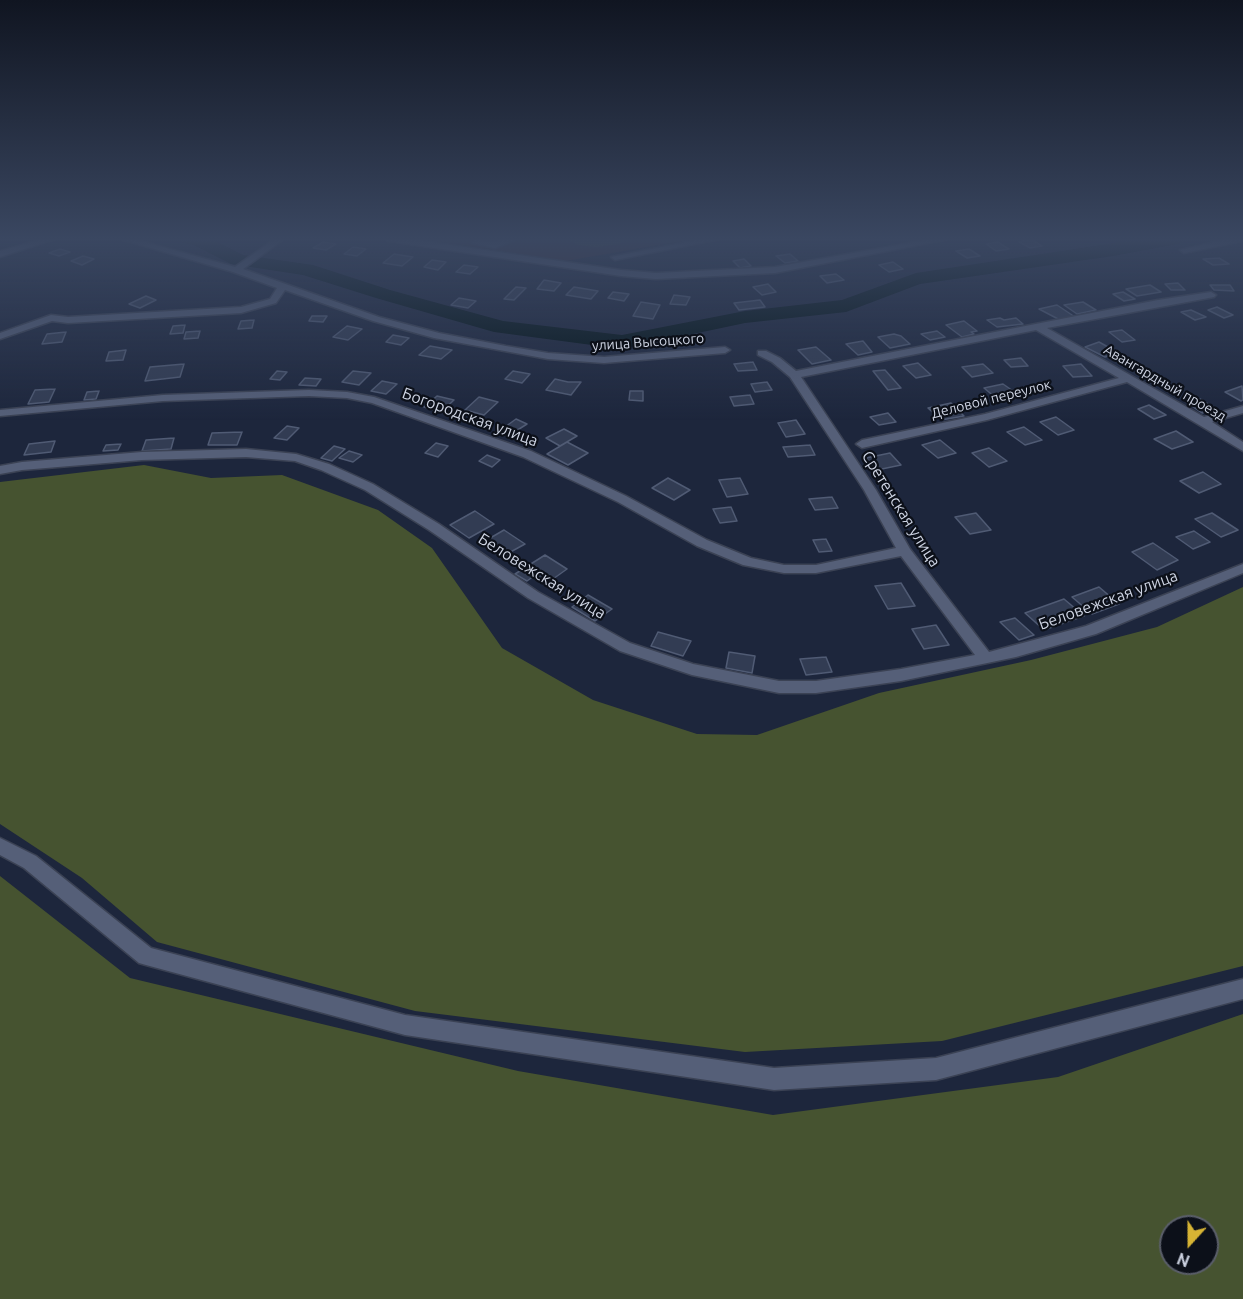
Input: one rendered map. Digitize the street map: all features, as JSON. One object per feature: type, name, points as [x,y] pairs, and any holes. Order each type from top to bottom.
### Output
[{"type":"street","points":[[0,336],[51,318],[68,320],[242,310],[275,299]]},
{"type":"street","name":"улица Высоцкого","points":[[319,299],[376,319],[438,336],[548,356],[604,360],[725,350]]},
{"type":"street","points":[[794,375],[1187,299]]},
{"type":"street","name":"Авангардный проезд","points":[[1040,328],[1203,421],[1243,447]]},
{"type":"street","name":"Сретенская улица","points":[[762,353],[776,360],[794,375],[870,490],[904,551],[985,657]]},
{"type":"street","name":"Деловой переулок","points":[[862,444],[987,417],[1127,379]]},
{"type":"street","name":"Богородская улица","points":[[0,413],[163,398],[309,393],[347,395],[374,400],[527,454],[622,499],[702,543],[748,561],[784,568],[816,568],[904,551]]},
{"type":"street","points":[[1203,421],[1243,409]]},
{"type":"street","name":"Беловежская улица","points":[[0,470],[22,466],[142,456],[246,453],[296,458],[325,467],[369,487],[434,527],[533,595],[625,647],[692,669],[779,687],[816,687],[901,675],[1016,652],[1091,630],[1243,568]]},
{"type":"street","points":[[0,846],[30,862],[146,956],[405,1025],[774,1079],[936,1069],[1243,989]]},
{"type":"green space","points":[[144,465],[211,478],[282,475],[378,510],[432,548],[502,648],[593,700],[697,734],[757,735],[879,693],[1031,660],[1157,627],[1243,587],[1243,966],[942,1041],[745,1052],[415,1011],[157,942],[82,878],[0,824],[0,482]]},
{"type":"green space","points":[[0,876],[130,978],[518,1071],[773,1115],[1058,1077],[1243,1014],[1243,1299],[0,1299]]},
{"type":"building","points":[[140,299],[156,300],[140,308],[129,304]]},
{"type":"building","points":[[458,299],[476,301],[468,308],[451,305]]},
{"type":"building","points":[[672,299],[689,299],[686,305],[670,304]]},
{"type":"building","points":[[760,300],[765,307],[739,310],[734,303]]},
{"type":"building","points":[[641,302],[660,305],[653,319],[633,316]]},
{"type":"building","points":[[1083,302],[1096,310],[1077,314],[1064,305]]},
{"type":"building","points":[[1057,305],[1075,317],[1060,320],[1039,309]]},
{"type":"building","points":[[1217,307],[1233,315],[1224,318],[1208,310]]},
{"type":"building","points":[[1191,310],[1206,317],[1195,320],[1181,312]]},
{"type":"building","points":[[312,316],[327,316],[323,322],[309,321]]},
{"type":"building","points":[[1000,318],[1004,320],[1016,318],[1023,324],[997,327],[987,320]]},
{"type":"building","points":[[254,320],[252,328],[238,329],[241,321]]},
{"type":"building","points":[[964,321],[977,331],[971,332],[974,334],[962,337],[946,325]]},
{"type":"building","points":[[185,325],[183,333],[170,334],[173,326]]},
{"type":"building","points":[[347,326],[362,329],[348,340],[333,337]]},
{"type":"building","points":[[1122,330],[1135,340],[1122,342],[1109,332]]},
{"type":"building","points":[[200,331],[198,338],[184,339],[186,332]]},
{"type":"building","points":[[937,331],[945,337],[930,340],[921,334]]},
{"type":"building","points":[[66,332],[62,342],[42,344],[47,334]]},
{"type":"building","points":[[894,334],[901,336],[910,344],[890,348],[878,337]]},
{"type":"building","points":[[393,335],[409,338],[401,345],[386,342]]},
{"type":"building","points":[[863,341],[872,352],[858,355],[846,344]]},
{"type":"building","points":[[1099,342],[1119,353],[1105,357],[1085,347]]},
{"type":"building","points":[[430,346],[452,350],[441,359],[419,355]]},
{"type":"building","points":[[816,347],[831,360],[812,364],[798,350]]},
{"type":"building","points":[[126,350],[123,360],[106,361],[109,352]]},
{"type":"building","points":[[1021,358],[1028,366],[1011,367],[1004,360]]},
{"type":"building","points":[[753,362],[757,370],[738,371],[734,364]]},
{"type":"building","points":[[918,363],[931,375],[916,378],[903,366]]},
{"type":"building","points":[[184,364],[180,377],[145,381],[150,367]]},
{"type":"building","points":[[983,364],[993,373],[972,377],[962,367]]},
{"type":"building","points":[[1081,364],[1092,376],[1073,377],[1063,366]]},
{"type":"building","points":[[885,370],[901,388],[888,390],[873,371]]},
{"type":"building","points":[[277,371],[287,372],[280,380],[270,379]]},
{"type":"building","points":[[353,371],[371,373],[359,385],[342,382]]},
{"type":"building","points":[[513,371],[530,374],[522,383],[505,379]]},
{"type":"building","points":[[305,378],[321,379],[316,386],[299,385]]},
{"type":"building","points":[[555,379],[581,382],[571,395],[546,390]]},
{"type":"building","points":[[382,381],[397,384],[386,394],[371,391]]},
{"type":"building","points":[[767,382],[772,390],[755,392],[751,384]]},
{"type":"building","points":[[1003,384],[1016,393],[996,398],[984,388]]},
{"type":"building","points":[[1242,386],[1243,400],[1241,401],[1225,392]]},
{"type":"building","points":[[55,389],[49,402],[28,404],[35,390]]},
{"type":"building","points":[[99,391],[96,399],[84,400],[87,392]]},
{"type":"building","points":[[630,391],[643,391],[643,401],[629,400]]},
{"type":"building","points":[[750,395],[754,404],[734,406],[730,397]]},
{"type":"building","points":[[437,396],[454,400],[441,412],[424,407]]},
{"type":"building","points":[[479,397],[498,402],[484,415],[465,410]]},
{"type":"building","points":[[1200,399],[1216,409],[1202,413],[1186,402]]},
{"type":"building","points":[[951,403],[964,416],[941,420],[928,408]]},
{"type":"building","points":[[1149,405],[1166,415],[1154,419],[1138,409]]},
{"type":"building","points":[[888,413],[896,422],[879,425],[870,417]]},
{"type":"building","points":[[1056,417],[1074,430],[1058,435],[1040,422]]},
{"type":"building","points":[[516,419],[527,424],[516,431],[505,427]]},
{"type":"building","points":[[796,420],[805,434],[786,437],[778,423]]},
{"type":"building","points":[[287,426],[299,428],[287,440],[274,438]]},
{"type":"building","points":[[1024,427],[1042,440],[1025,445],[1007,432]]},
{"type":"building","points":[[564,429],[577,436],[560,446],[546,438]]},
{"type":"building","points":[[1176,431],[1193,442],[1172,449],[1154,439]]},
{"type":"building","points":[[242,432],[237,445],[208,445],[212,433]]},
{"type":"building","points":[[174,438],[171,449],[142,451],[146,440]]},
{"type":"building","points":[[940,440],[956,453],[938,458],[922,445]]},
{"type":"building","points":[[55,441],[51,452],[24,455],[29,444]]},
{"type":"building","points":[[567,442],[588,453],[568,465],[547,454]]},
{"type":"building","points":[[436,443],[448,446],[438,457],[425,453]]},
{"type":"building","points":[[121,444],[118,450],[103,451],[106,445]]},
{"type":"building","points":[[810,445],[815,455],[788,457],[783,447]]},
{"type":"building","points":[[334,446],[345,449],[332,461],[321,458]]},
{"type":"building","points":[[989,448],[1007,461],[989,467],[972,453]]},
{"type":"building","points":[[349,451],[362,455],[353,462],[339,458]]},
{"type":"building","points":[[890,453],[901,465],[877,470],[866,458]]},
{"type":"building","points":[[487,455],[500,460],[492,467],[479,461]]},
{"type":"building","points":[[1203,472],[1221,484],[1199,493],[1180,481]]},
{"type":"building","points":[[668,478],[690,490],[674,500],[652,488]]},
{"type":"building","points":[[740,478],[748,494],[727,497],[719,480]]},
{"type":"building","points":[[832,497],[838,508],[815,510],[809,499]]},
{"type":"building","points":[[731,507],[737,521],[720,523],[713,509]]},
{"type":"building","points":[[475,511],[494,524],[469,538],[450,525]]},
{"type":"building","points":[[976,513],[991,530],[970,534],[955,517]]},
{"type":"building","points":[[1212,513],[1238,530],[1221,537],[1195,519]]},
{"type":"building","points":[[504,530],[525,544],[505,555],[485,541]]},
{"type":"building","points":[[1194,531],[1210,542],[1193,549],[1176,537]]},
{"type":"building","points":[[826,539],[832,551],[819,552],[813,540]]},
{"type":"building","points":[[1153,543],[1178,560],[1157,570],[1132,552]]},
{"type":"building","points":[[545,555],[567,569],[546,584],[534,576],[527,581],[515,574]]},
{"type":"building","points":[[901,583],[915,606],[888,609],[875,586]]},
{"type":"building","points":[[1099,587],[1119,604],[1092,614],[1072,597]]},
{"type":"building","points":[[588,595],[612,609],[595,621],[572,607]]},
{"type":"building","points":[[1064,599],[1084,616],[1044,630],[1025,613]]},
{"type":"building","points":[[1015,618],[1034,635],[1019,640],[1000,622]]},
{"type":"building","points":[[936,625],[949,645],[924,649],[912,629]]},
{"type":"building","points":[[658,632],[691,641],[683,656],[651,646]]},
{"type":"building","points":[[729,652],[755,656],[752,673],[726,668]]},
{"type":"building","points":[[826,657],[832,672],[806,675],[800,659]]},
{"type":"waterway","points":[[400,299],[502,327],[622,342],[745,317],[846,306],[865,299]]}]
